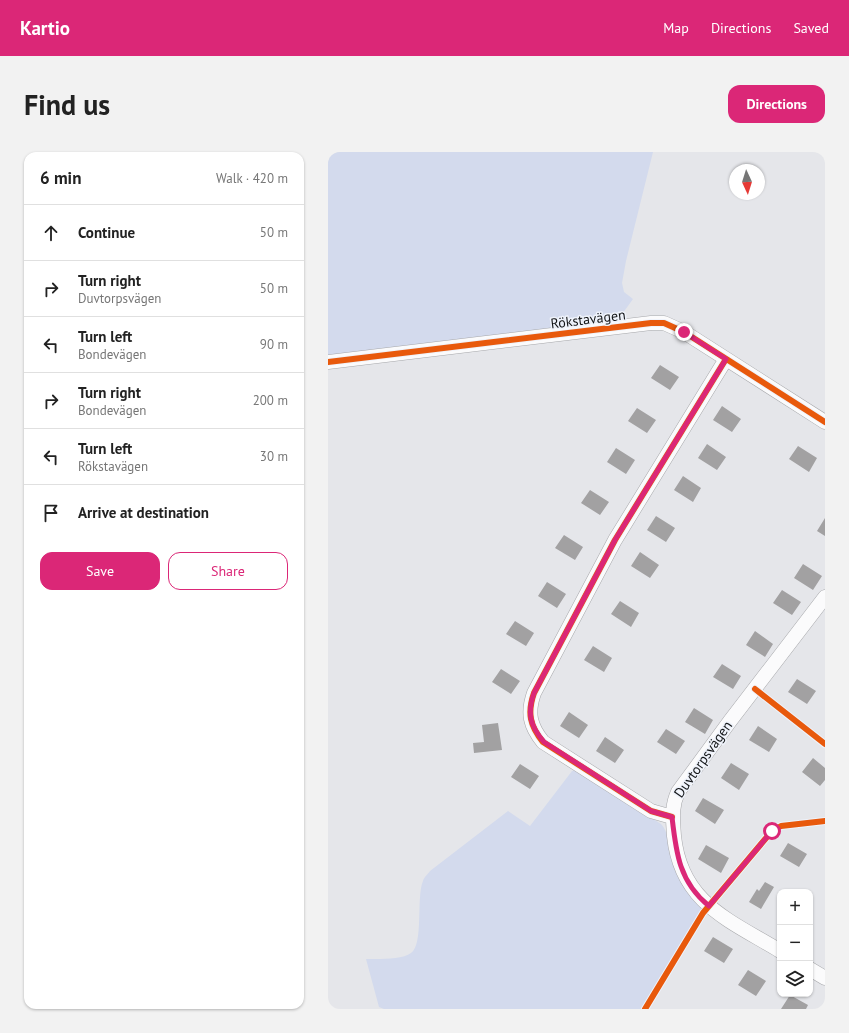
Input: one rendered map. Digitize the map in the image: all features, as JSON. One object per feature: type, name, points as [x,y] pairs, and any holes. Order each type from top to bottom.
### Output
[{"type":"street","name":"Rökstavägen","points":[[328,362],[651,323],[664,323],[684,332],[825,422]]},
{"type":"street","points":[[672,817],[651,811],[544,742],[534,731],[530,705],[534,693],[615,540],[726,359]]},
{"type":"street","name":"Duvtorpsvägen","points":[[777,949],[719,914],[701,899],[688,883],[679,865],[675,846],[672,817],[674,801],[678,792],[730,721],[825,597]]},
{"type":"street","points":[[813,971],[825,978]]},
{"type":"shaded area","points":[[328,152],[653,152],[622,283],[624,292],[633,299],[620,317],[533,331],[328,358]]},
{"type":"shaded area","points":[[576,770],[661,824],[668,838],[671,859],[675,870],[681,882],[702,908],[644,1009],[384,1009],[379,1007],[366,959],[390,959],[402,957],[411,953],[415,948],[419,930],[421,888],[430,871],[508,811],[530,826],[572,771]]},
{"type":"building","points":[[660,365],[679,377],[670,390],[651,378]]},
{"type":"building","points":[[722,406],[741,419],[732,432],[713,420]]},
{"type":"building","points":[[637,408],[656,420],[647,433],[628,421]]},
{"type":"building","points":[[707,444],[726,457],[717,470],[698,458]]},
{"type":"building","points":[[798,446],[817,458],[809,472],[789,459]]},
{"type":"building","points":[[616,448],[635,460],[626,474],[607,462]]},
{"type":"building","points":[[683,476],[701,488],[693,502],[674,490]]},
{"type":"building","points":[[590,490],[609,502],[600,515],[581,503]]},
{"type":"building","points":[[656,516],[675,528],[666,542],[647,530]]},
{"type":"building","points":[[825,518],[825,536],[817,531]]},
{"type":"building","points":[[564,535],[583,547],[575,560],[555,548]]},
{"type":"building","points":[[640,552],[659,565],[650,578],[631,566]]},
{"type":"building","points":[[803,564],[822,576],[813,590],[794,578]]},
{"type":"building","points":[[547,582],[566,594],[557,608],[538,596]]},
{"type":"building","points":[[782,590],[801,602],[792,615],[773,603]]},
{"type":"building","points":[[620,601],[639,613],[631,627],[611,614]]},
{"type":"building","points":[[515,621],[534,633],[526,646],[506,634]]},
{"type":"building","points":[[755,631],[773,644],[765,657],[746,645]]},
{"type":"building","points":[[593,646],[612,658],[604,672],[584,660]]},
{"type":"building","points":[[722,664],[741,676],[733,689],[713,677]]},
{"type":"building","points":[[501,669],[520,681],[511,694],[492,682]]},
{"type":"building","points":[[797,679],[816,691],[807,704],[788,692]]},
{"type":"building","points":[[694,708],[713,720],[705,734],[685,722]]},
{"type":"building","points":[[569,712],[588,725],[579,738],[560,726]]},
{"type":"building","points":[[498,723],[502,750],[474,753],[473,743],[484,742],[482,725]]},
{"type":"building","points":[[758,726],[777,739],[769,752],[749,740]]},
{"type":"building","points":[[666,729],[685,741],[676,754],[657,742]]},
{"type":"building","points":[[605,737],[624,750],[615,763],[596,751]]},
{"type":"building","points":[[813,758],[825,768],[825,780],[820,786],[802,772]]},
{"type":"building","points":[[731,763],[749,774],[739,790],[721,778]]},
{"type":"building","points":[[520,764],[539,776],[530,789],[511,777]]},
{"type":"building","points":[[703,798],[724,810],[715,824],[695,811]]},
{"type":"building","points":[[788,843],[807,854],[799,867],[780,856]]},
{"type":"building","points":[[706,845],[729,858],[721,873],[698,859]]},
{"type":"building","points":[[765,882],[774,887],[761,909],[749,902],[757,889],[759,891]]},
{"type":"building","points":[[713,937],[733,949],[724,963],[704,951]]},
{"type":"building","points":[[748,970],[766,981],[756,996],[738,985]]},
{"type":"building","points":[[789,997],[794,997],[808,1005],[806,1009],[781,1009]]},
{"type":"cycle path","points":[[328,362],[651,323],[664,323],[684,332],[825,422]]},
{"type":"cycle path","points":[[672,817],[651,811],[543,742],[535,730],[530,713],[534,693],[615,540],[726,359]]},
{"type":"cycle path","points":[[755,689],[825,744]]},
{"type":"cycle path","points":[[645,1009],[703,913],[772,831],[781,826],[825,821]]},
{"type":"route","points":[[684,332],[726,359],[615,540],[534,693],[530,705],[531,718],[534,731],[544,742],[651,811],[672,817],[675,846],[679,865],[688,883],[709,906],[772,831]]}]
